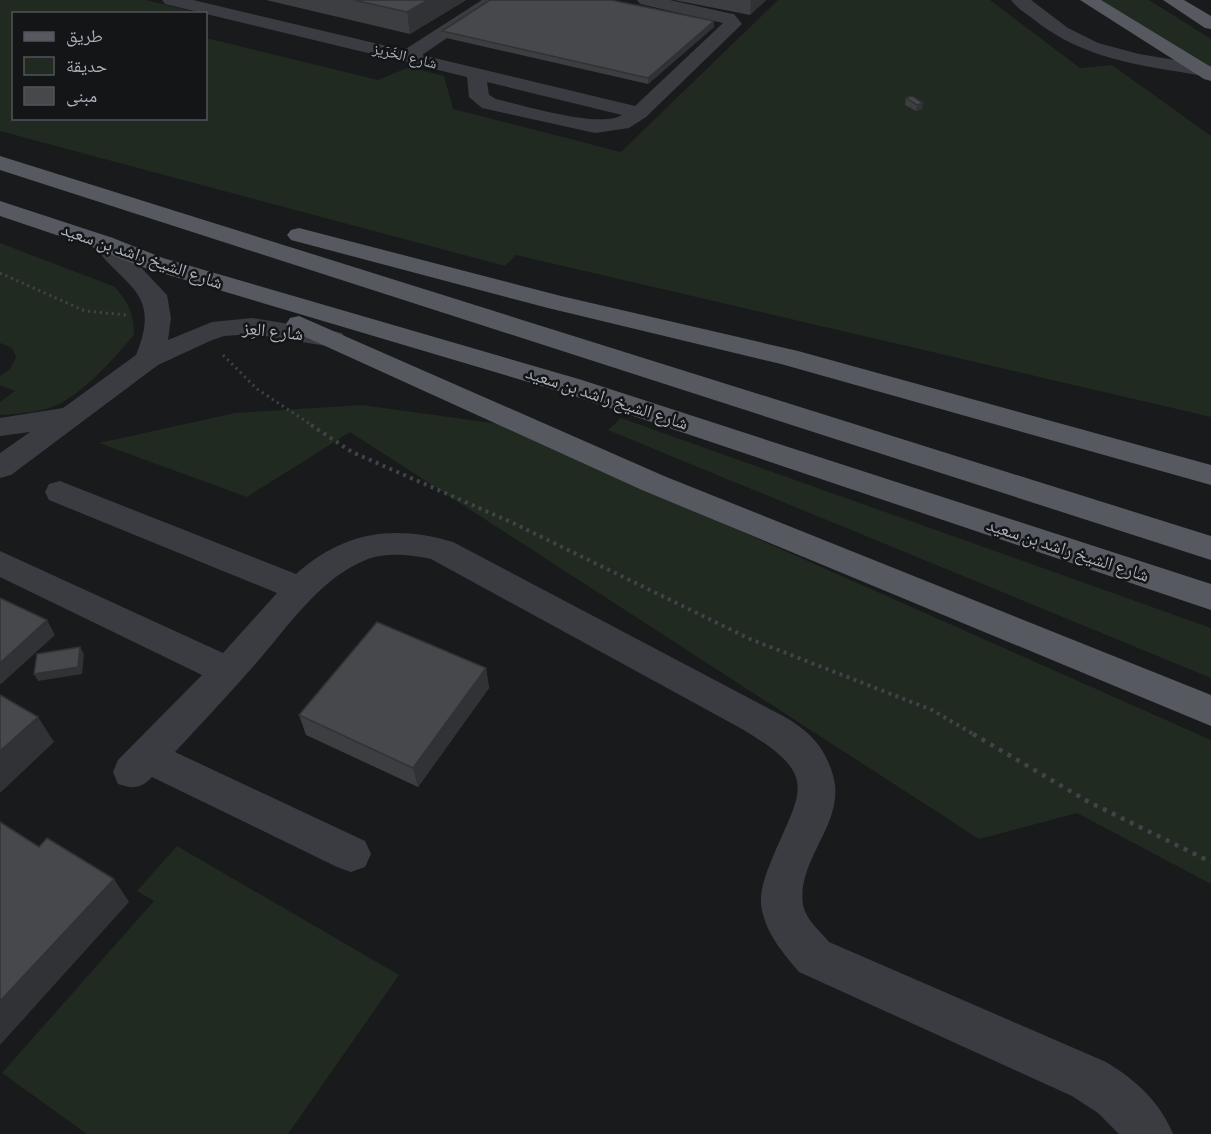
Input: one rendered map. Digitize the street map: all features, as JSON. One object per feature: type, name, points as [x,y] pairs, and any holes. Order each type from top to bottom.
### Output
[{"type":"main road","points":[[1089,0],[1207,73]]},
{"type":"main road","points":[[1172,0],[1211,24]]},
{"type":"main road","points":[[0,146],[351,250],[557,303],[788,357],[1211,475]]},
{"type":"main road","points":[[0,163],[1211,548]]},
{"type":"main road","name":"شارع الشيخ راشد بن سعيد","points":[[0,208],[154,262],[572,386],[1211,597]]},
{"type":"main road","points":[[154,262],[333,339],[653,483],[1211,711]]},
{"type":"main road","points":[[1141,456],[1211,460]]},
{"type":"street","name":"شارع الخّرَيز","points":[[171,0],[639,113]]},
{"type":"street","points":[[408,56],[494,0]]},
{"type":"street","points":[[476,74],[479,97],[498,107],[595,128],[622,124],[639,113],[733,22],[723,16],[646,0]]},
{"type":"street","points":[[1020,0],[1068,36],[1085,44],[1207,73]]},
{"type":"street","points":[[104,243],[154,295],[158,318],[154,344],[148,359]]},
{"type":"street","name":"شارع العِز","points":[[0,468],[148,359],[201,335],[221,328],[252,326],[333,339]]},
{"type":"street","points":[[0,427],[73,415]]},
{"type":"street","points":[[60,492],[302,590]]},
{"type":"street","points":[[351,854],[139,765],[302,590],[336,561],[355,551],[377,545],[400,542],[421,544],[441,550],[793,742],[809,760],[818,782],[818,797],[785,879],[781,896],[782,913],[788,930],[799,944],[813,957],[831,966],[1108,1089],[1125,1104],[1149,1134]]},
{"type":"street","points":[[0,563],[228,671]]},
{"type":"path","points":[[0,273],[85,311],[158,318]]},
{"type":"path","points":[[201,335],[257,389],[352,452],[513,523],[750,639],[932,710],[1089,802],[1211,862]]},
{"type":"green space","points":[[0,0],[146,0],[195,12],[12,12],[12,120],[207,120],[207,38],[378,80],[409,67],[444,76],[453,109],[621,152],[778,0],[990,0],[1080,68],[1112,65],[1211,136],[1211,417],[516,255],[505,266],[0,131]]},
{"type":"green space","points":[[1099,0],[1149,0],[1211,39],[1211,69]]},
{"type":"green space","points":[[0,243],[115,287],[127,303],[131,315],[134,335],[83,388],[63,402],[49,408],[0,415],[0,402],[15,391],[0,385],[0,376],[10,369],[16,357],[12,348],[0,343]]},
{"type":"green space","points":[[362,405],[499,424],[1211,740],[1211,884],[1077,813],[979,839],[350,432],[247,497],[99,443],[235,413]]},
{"type":"green space","points":[[621,418],[1211,628],[1211,678],[608,430]]},
{"type":"green space","points":[[177,846],[399,975],[288,1134],[87,1134],[2,1073],[154,901],[137,891]]},
{"type":"building","points":[[354,0],[428,0],[407,12]]},
{"type":"building","points":[[490,0],[611,0],[714,21],[648,78],[442,31]]},
{"type":"building","points":[[912,96],[923,103],[917,105],[906,98]]},
{"type":"building","points":[[0,598],[47,620],[0,663]]},
{"type":"building","points":[[377,622],[486,668],[413,768],[299,715]]},
{"type":"building","points":[[80,647],[78,667],[34,674],[37,654]]},
{"type":"building","points":[[0,695],[38,717],[0,751]]},
{"type":"building","points":[[0,822],[39,847],[47,838],[114,879],[0,1001]]}]
